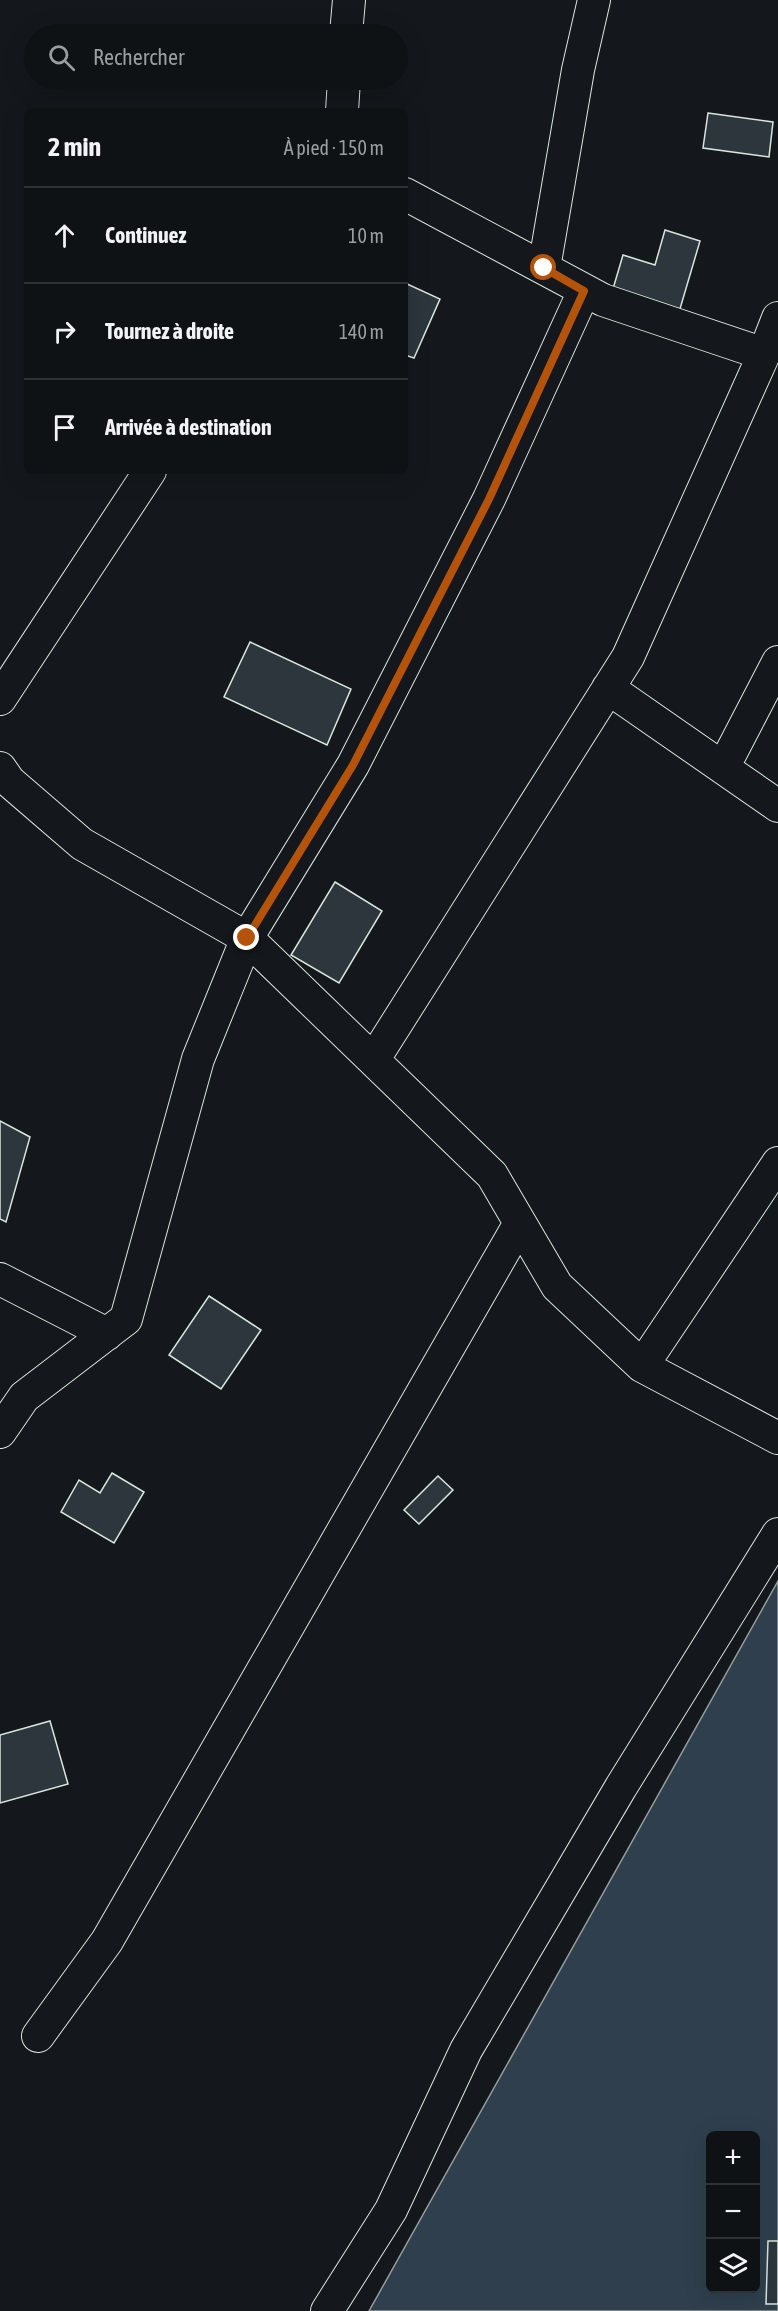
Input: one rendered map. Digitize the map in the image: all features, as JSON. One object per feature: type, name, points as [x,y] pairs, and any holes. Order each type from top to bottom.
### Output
[{"type":"street","points":[[347,24],[349,0]]},
{"type":"street","points":[[544,268],[578,69],[594,0]]},
{"type":"street","points":[[342,108],[343,90]]},
{"type":"street","points":[[408,196],[603,300],[764,354]]},
{"type":"street","points":[[0,1432],[24,1397],[126,1319],[198,1059],[247,938],[353,765],[489,499],[584,291]]},
{"type":"street","points":[[374,1059],[628,657],[778,318]]},
{"type":"street","points":[[0,699],[148,474]]},
{"type":"street","points":[[723,768],[778,662]]},
{"type":"street","points":[[608,688],[778,806]]},
{"type":"street","points":[[0,768],[9,781],[82,844],[247,938],[492,1175],[557,1286],[642,1366],[778,1438]]},
{"type":"street","points":[[642,1366],[778,1163]]},
{"type":"street","points":[[38,2036],[107,1941],[520,1223]]},
{"type":"street","points":[[0,1279],[107,1334]]},
{"type":"street","points":[[327,2311],[391,2210],[466,2050],[621,1787],[778,1534]]},
{"type":"water","points":[[778,1581],[778,2311],[369,2311]]},
{"type":"building","points":[[708,113],[773,122],[769,157],[703,148]]},
{"type":"building","points":[[665,230],[700,241],[677,319],[610,299],[623,255],[655,265]]},
{"type":"building","points":[[408,284],[440,299],[414,358],[408,356]]},
{"type":"building","points":[[250,642],[351,689],[327,745],[224,697]]},
{"type":"building","points":[[335,882],[382,911],[339,983],[291,955]]},
{"type":"building","points":[[0,1121],[30,1137],[6,1222],[0,1219]]},
{"type":"building","points":[[209,1296],[261,1330],[221,1389],[169,1355]]},
{"type":"building","points":[[112,1473],[144,1492],[114,1543],[61,1512],[79,1480],[100,1493]]},
{"type":"building","points":[[438,1476],[453,1490],[419,1524],[404,1510]]},
{"type":"building","points":[[50,1721],[68,1784],[0,1803],[0,1735]]},
{"type":"building","points":[[768,2241],[778,2241],[778,2304],[766,2304]]},
{"type":"route","points":[[247,938],[353,765],[489,499],[584,291],[544,268]]}]
